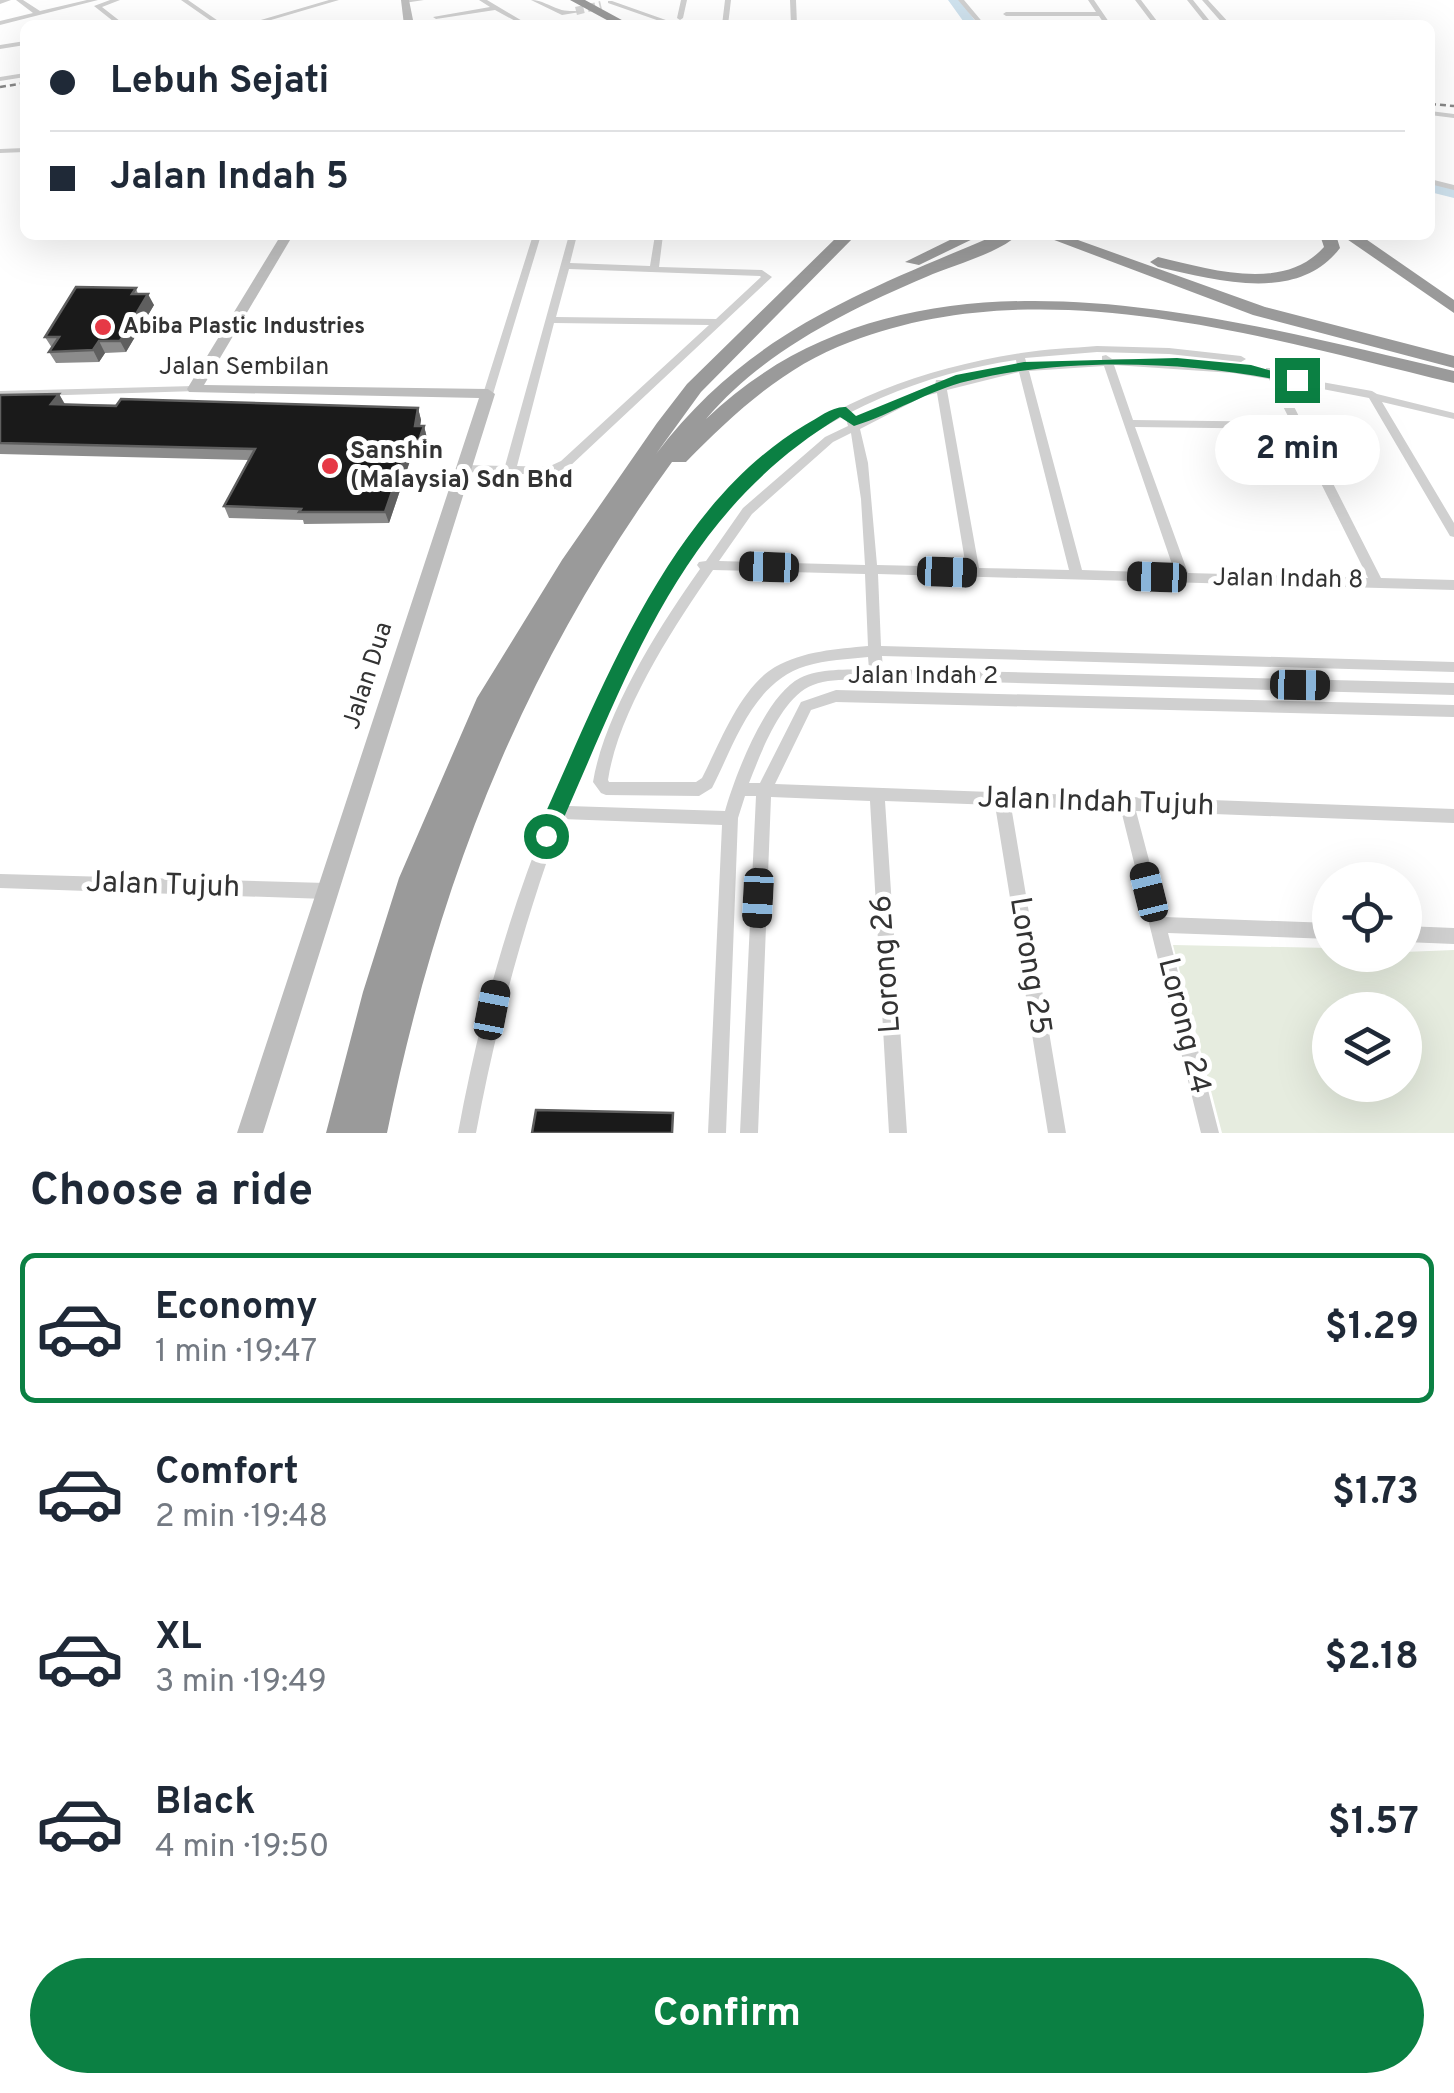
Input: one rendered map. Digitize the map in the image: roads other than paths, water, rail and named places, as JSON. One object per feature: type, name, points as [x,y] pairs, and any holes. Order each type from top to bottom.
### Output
[{"type":"highway","points":[[561,6],[598,20]]},
{"type":"highway","points":[[575,9],[609,20]]},
{"type":"highway","points":[[343,1133],[378,992],[413,878],[486,705],[642,459],[694,388],[843,240]]},
{"type":"highway","points":[[370,1133],[426,912],[470,786],[542,646],[666,452],[740,374],[827,318],[948,254],[966,240]]},
{"type":"highway","points":[[642,459],[734,368],[866,286],[994,240]]},
{"type":"highway","points":[[1063,240],[1259,312],[1454,362]]},
{"type":"highway","points":[[1093,240],[1277,307],[1454,352]]},
{"type":"highway","points":[[1130,256],[1231,277],[1275,278],[1318,264],[1332,248],[1330,240]]},
{"type":"highway","points":[[1356,240],[1454,308]]},
{"type":"highway","points":[[632,504],[740,398],[766,378],[867,331],[950,312],[1034,305],[1124,308],[1454,377]]},
{"type":"main road","points":[[194,389],[285,240]]},
{"type":"main road","name":"Jalan Sembilan","points":[[194,389],[488,394]]},
{"type":"main road","name":"Jalan Dua","points":[[250,1133],[488,394]]},
{"type":"street","points":[[0,2],[8,0]]},
{"type":"street","points":[[19,0],[36,12]]},
{"type":"street","points":[[0,23],[93,0]]},
{"type":"street","points":[[115,20],[97,7],[118,0]]},
{"type":"street","points":[[184,0],[214,20]]},
{"type":"street","points":[[264,20],[336,0]]},
{"type":"street","points":[[406,1],[421,0]]},
{"type":"street","points":[[482,0],[517,20]]},
{"type":"street","points":[[534,0],[575,9]]},
{"type":"street","points":[[634,9],[636,0]]},
{"type":"street","points":[[961,0],[978,20]]},
{"type":"street","points":[[1091,0],[1104,20]]},
{"type":"street","points":[[1190,0],[1206,20]]},
{"type":"street","points":[[1205,0],[1223,20]]},
{"type":"street","points":[[606,3],[671,20]]},
{"type":"street","points":[[436,17],[496,8]]},
{"type":"street","points":[[1006,14],[1100,14]]},
{"type":"street","points":[[23,20],[54,16],[58,20]]},
{"type":"street","name":"Jalan Dua","points":[[488,394],[535,240]]},
{"type":"street","points":[[510,470],[572,240]]},
{"type":"street","points":[[654,269],[658,240]]},
{"type":"street","points":[[465,469],[550,471],[566,464],[766,274],[564,266]]},
{"type":"street","points":[[550,320],[717,322]]},
{"type":"street","points":[[1106,356],[1183,578]]},
{"type":"street","points":[[467,1133],[497,982],[554,812],[651,608],[680,558],[752,472],[791,440],[841,410],[938,371],[1021,360],[1106,356],[1270,370],[1454,408]]},
{"type":"street","points":[[1021,360],[941,386],[854,422],[774,481],[702,565],[652,657],[614,739],[600,775],[606,788],[698,789],[708,783],[769,676],[816,656],[874,651],[1454,667]]},
{"type":"street","points":[[1021,360],[1077,575]]},
{"type":"street","points":[[1270,370],[1377,582]]},
{"type":"street","points":[[938,371],[973,572]]},
{"type":"street","name":"Jalan Sembilan","points":[[0,394],[194,389]]},
{"type":"street","points":[[1372,392],[1454,416]]},
{"type":"street","points":[[1372,392],[1454,534]]},
{"type":"street","points":[[841,410],[854,422],[876,674]]},
{"type":"street","points":[[1130,423],[1296,426]]},
{"type":"street","name":"Jalan Indah 8","points":[[702,565],[1454,584]]},
{"type":"street","name":"Jalan Indah 2","points":[[717,1133],[730,818],[738,788],[781,704],[794,690],[822,678],[876,674],[1454,690]]},
{"type":"street","name":"Jalan Indah 2","points":[[750,1133],[764,790],[806,706],[824,697],[1454,711]]},
{"type":"street","name":"Jalan Indah Tujuh","points":[[738,788],[1454,816]]},
{"type":"street","name":"Lorong 26","points":[[877,794],[898,1133]]},
{"type":"street","name":"Lorong 25","points":[[1002,799],[1057,1133]]},
{"type":"street","name":"Lorong 24","points":[[1126,804],[1210,1133]]},
{"type":"street","points":[[554,812],[730,818]]},
{"type":"street","name":"Jalan Tujuh","points":[[0,881],[326,892]]},
{"type":"street","points":[[1157,925],[1312,930]]},
{"type":"street","points":[[1422,935],[1454,936]]},
{"type":"waterway","points":[[954,0],[968,20]]},
{"type":"waterway","points":[[1435,188],[1454,193]]},
{"type":"tunnel","points":[[576,11],[601,5]]},
{"type":"railway","points":[[0,87],[20,84]]},
{"type":"railway","points":[[1435,104],[1454,106]]},
{"type":"place","name":"Abiba Plastic Industries","points":[[103,327]]},
{"type":"place","name":"Sanshin (Malaysia) Sdn Bhd","points":[[330,466]]}]
